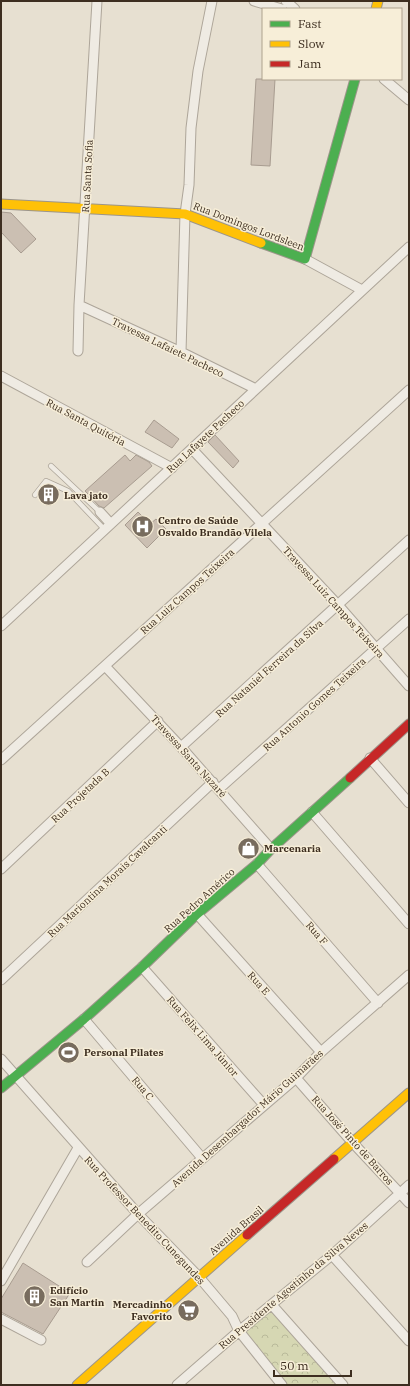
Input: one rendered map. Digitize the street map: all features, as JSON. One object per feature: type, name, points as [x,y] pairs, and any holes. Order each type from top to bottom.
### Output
[{"type":"street","name":"Rua Santa Sofia","points":[[78,351],[79,305],[97,1]]},
{"type":"street","points":[[181,352],[185,214],[190,185],[191,128],[198,71],[212,1]]},
{"type":"street","points":[[254,1],[278,8]]},
{"type":"street","points":[[286,1],[294,8]]},
{"type":"street","points":[[305,259],[355,80]]},
{"type":"street","points":[[385,80],[409,100]]},
{"type":"street","name":"Rua Domingos Lordsleen","points":[[1,204],[185,214],[305,259],[362,290]]},
{"type":"street","name":"Rua Lafayete Pacheco","points":[[1,626],[409,247]]},
{"type":"street","name":"Travessa Lafaiete Pacheco","points":[[79,305],[181,352],[256,389]]},
{"type":"street","name":"Rua Santa Quitéria","points":[[1,376],[172,468]]},
{"type":"street","name":"Rua Luiz Campos Teixeira","points":[[1,760],[409,390]]},
{"type":"street","name":"Travessa Luiz Campos Teixeira","points":[[192,449],[338,605],[409,686]]},
{"type":"street","points":[[100,512],[108,527]]},
{"type":"street","name":"Rua Nataniel Ferreira da Silva","points":[[181,747],[409,540]]},
{"type":"street","name":"Rua Antonio Gomes Teixeira","points":[[216,786],[409,619]]},
{"type":"street","name":"Travessa Santa Nazaré","points":[[105,666],[158,721],[271,848]]},
{"type":"street","name":"Rua Projetada B","points":[[1,869],[158,721]]},
{"type":"street","name":"Rua Pedro Américo","points":[[1,1088],[84,1018],[197,914],[257,864],[271,848],[409,724]]},
{"type":"street","points":[[370,758],[409,803]]},
{"type":"street","name":"Rua Mariontina Morais Cavalcanti","points":[[1,980],[216,786]]},
{"type":"street","points":[[312,812],[409,924]]},
{"type":"street","name":"Rua F","points":[[257,864],[378,1003]]},
{"type":"street","name":"Rua E","points":[[197,914],[321,1052]]},
{"type":"street","name":"Rua Felix Lima Júnior","points":[[142,966],[264,1105]]},
{"type":"street","name":"Avenida Desembargador Mário Guimarães","points":[[87,1262],[138,1214],[296,1078],[321,1052],[409,975]]},
{"type":"street","name":"Rua C","points":[[84,1018],[202,1158]]},
{"type":"street","name":"Rua Professor Benedito Cunegundes","points":[[1,1059],[78,1148],[138,1214],[199,1277],[232,1316],[239,1331],[282,1385]]},
{"type":"street","name":"Rua José Pinto de Barros","points":[[296,1078],[353,1143],[409,1203]]},
{"type":"street","name":"Avenida Brasil","points":[[77,1385],[409,1093]]},
{"type":"street","points":[[1,1281],[78,1148]]},
{"type":"street","name":"Rua Presidente Agostinho da Silva Neves","points":[[177,1385],[239,1331],[332,1255],[409,1185]]},
{"type":"street","points":[[332,1255],[409,1341]]},
{"type":"street","points":[[272,1305],[343,1385]]},
{"type":"street","points":[[1,1319],[41,1340]]},
{"type":"lane","points":[[51,466],[100,512]]},
{"type":"lane","points":[[35,495],[46,481],[68,492],[108,527]]},
{"type":"green space","points":[[272,1305],[343,1385],[282,1385],[239,1331]]},
{"type":"building","points":[[256,79],[275,80],[270,166],[251,165]]},
{"type":"building","points":[[1,212],[11,213],[36,239],[21,253],[1,232]]},
{"type":"building","points":[[154,420],[179,439],[172,448],[145,432]]},
{"type":"building","points":[[215,435],[239,461],[233,468],[208,442]]},
{"type":"building","points":[[125,455],[130,461],[136,455],[149,462],[152,466],[104,508],[99,506],[85,491]]},
{"type":"building","points":[[138,512],[150,524],[156,519],[166,529],[147,548],[125,525]]},
{"type":"building","name":"Edifício San Martin","points":[[23,1263],[70,1293],[43,1334],[1,1312],[1,1299]]},
{"type":"traffic: fast","points":[[261,243],[305,259],[355,80]]},
{"type":"traffic: fast","points":[[1,1088],[84,1019],[142,967],[197,914],[257,864],[271,849],[350,778]]},
{"type":"traffic: slow","points":[[376,8],[378,1]]},
{"type":"traffic: slow","points":[[1,204],[185,214],[261,243]]},
{"type":"traffic: slow","points":[[334,1159],[409,1093]]},
{"type":"traffic: slow","points":[[77,1385],[247,1235]]},
{"type":"traffic: jam","points":[[350,778],[409,724]]},
{"type":"traffic: jam","points":[[247,1235],[334,1159]]},
{"type":"place","name":"Lava jato","points":[[48,495]]},
{"type":"place","name":"Centro de Saúde Osvaldo Brandão Vilela","points":[[143,526]]},
{"type":"place","name":"Marcenaria","points":[[248,848]]},
{"type":"place","name":"Personal Pilates","points":[[69,1052]]},
{"type":"place","name":"Edifício San Martin","points":[[35,1296]]},
{"type":"place","name":"Mercadinho Favorito","points":[[188,1310]]}]
